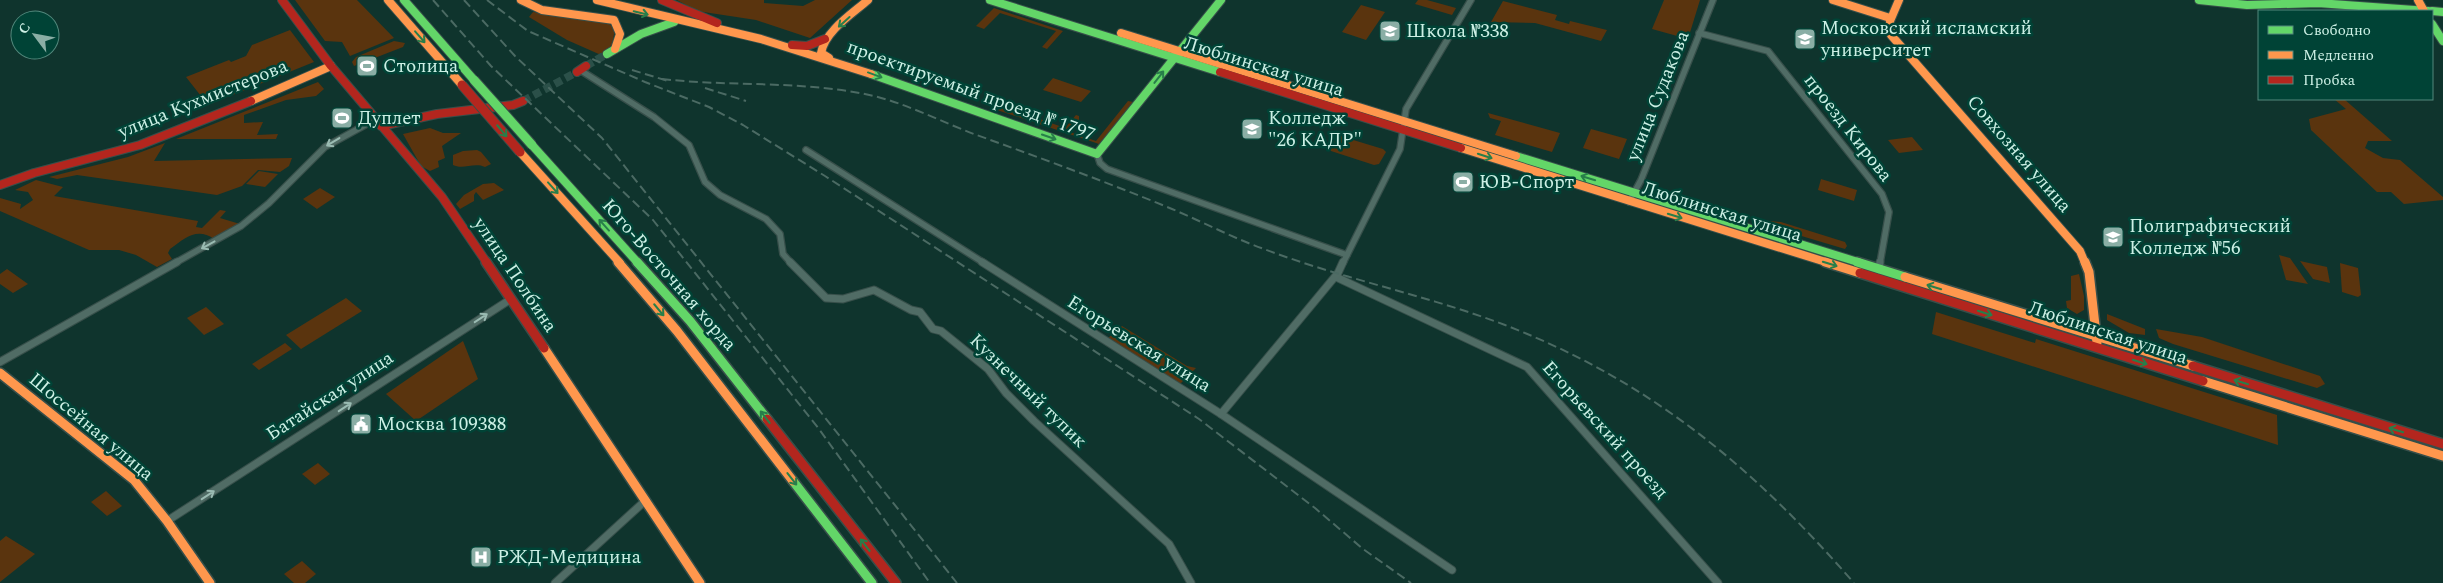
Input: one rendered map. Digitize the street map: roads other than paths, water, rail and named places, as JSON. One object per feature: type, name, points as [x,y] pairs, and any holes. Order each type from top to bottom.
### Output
[{"type":"main road","name":"улица Полбина","points":[[282,0],[330,66],[442,197],[700,583]]},
{"type":"main road","name":"Юго-Восточная хорда","points":[[388,0],[520,152],[592,231],[677,331],[872,583]]},
{"type":"main road","name":"Юго-Восточная хорда","points":[[404,0],[690,321],[896,583]]},
{"type":"main road","points":[[520,0],[529,6],[544,11],[604,16],[614,20],[621,32],[619,44],[611,52],[641,34],[664,24],[685,22]]},
{"type":"main road","name":"проектируемый проезд № 1797","points":[[597,0],[638,12],[725,30],[829,59],[1097,154]]},
{"type":"main road","points":[[662,0],[708,20],[796,46],[807,46],[825,39],[868,0]]},
{"type":"main road","name":"Люблинская улица","points":[[990,0],[1176,54]]},
{"type":"main road","name":"Люблинская улица","points":[[1013,0],[1176,54],[2097,343],[2443,444]]},
{"type":"main road","points":[[1097,154],[1176,54],[1222,0]]},
{"type":"main road","points":[[1833,0],[1890,18],[1898,0]]},
{"type":"main road","points":[[2199,0],[2247,5],[2318,3],[2411,10]]},
{"type":"main road","name":"Совхозная улица","points":[[1890,18],[1891,35],[2080,251],[2089,272],[2097,343]]},
{"type":"main road","points":[[2433,26],[2443,41]]},
{"type":"main road","points":[[621,32],[628,36],[641,34]]},
{"type":"main road","points":[[825,39],[820,49],[821,53],[829,59]]},
{"type":"main road","name":"улица Кухмистерова","points":[[0,185],[37,171],[140,145],[181,130],[330,66]]},
{"type":"main road","points":[[378,123],[518,103]]},
{"type":"main road","name":"Люблинская улица","points":[[1631,197],[1879,270],[2443,456]]},
{"type":"main road","name":"Шоссейная улица","points":[[0,373],[134,480],[167,521],[210,583]]},
{"type":"street","points":[[1221,414],[1336,277],[1398,153],[1406,109],[1472,0]]},
{"type":"street","name":"улица Судакова","points":[[1631,197],[1713,0]]},
{"type":"street","name":"проезд Кирова","points":[[1699,33],[1768,51],[1882,194],[1888,203],[1889,212],[1879,270]]},
{"type":"street","name":"Кузнечный тупик","points":[[581,69],[654,117],[689,145],[705,182],[720,195],[766,219],[780,234],[782,254],[826,298],[844,299],[874,290],[911,310],[920,312],[933,329],[941,331],[988,369],[1006,392],[1034,421],[1169,544],[1191,583]]},
{"type":"street","points":[[0,362],[241,226],[270,203],[325,147],[378,123]]},
{"type":"street","name":"Егорьевская улица","points":[[806,150],[1221,414],[1452,570]]},
{"type":"street","name":"проектируемый проезд № 1797","points":[[1097,154],[1100,163],[1107,169],[1347,255]]},
{"type":"street","name":"Егорьевский проезд","points":[[1336,277],[1527,367],[1718,583]]},
{"type":"street","name":"Батайская улица","points":[[167,521],[511,299]]},
{"type":"street","points":[[555,583],[646,500]]},
{"type":"tunnel","points":[[586,66],[607,54]]},
{"type":"tunnel","points":[[523,101],[577,72]]},
{"type":"railway","points":[[433,0],[491,66],[653,220],[819,429],[930,583]]},
{"type":"railway","points":[[464,0],[515,56],[602,138],[957,583]]},
{"type":"railway","points":[[487,0],[528,31],[645,82],[709,107],[743,125],[825,176],[1199,419],[1315,508],[1363,549],[1411,583]]},
{"type":"railway","points":[[632,70],[668,81]]},
{"type":"railway","points":[[662,79],[822,88],[886,99],[1148,199],[1241,240],[1294,260],[1475,314],[1505,325],[1557,347],[1606,373],[1653,401],[1696,432],[1737,465],[1777,502],[1854,583]]},
{"type":"railway","points":[[705,88],[746,101]]},
{"type":"place","name":"Школа №338","points":[[1390,31]]},
{"type":"place","name":"Московский исламский университет","points":[[1805,39]]},
{"type":"place","name":"Столица","points":[[367,66]]},
{"type":"place","name":"Дуплет","points":[[342,118]]},
{"type":"place","name":"Колледж \"26 КАДР\"","points":[[1252,129]]},
{"type":"place","name":"ЮВ-Спорт","points":[[1463,182]]},
{"type":"place","name":"Полиграфический Колледж №56","points":[[2113,237]]},
{"type":"place","name":"Москва 109388","points":[[361,424]]},
{"type":"place","name":"РЖД-Медицина","points":[[481,557]]}]
